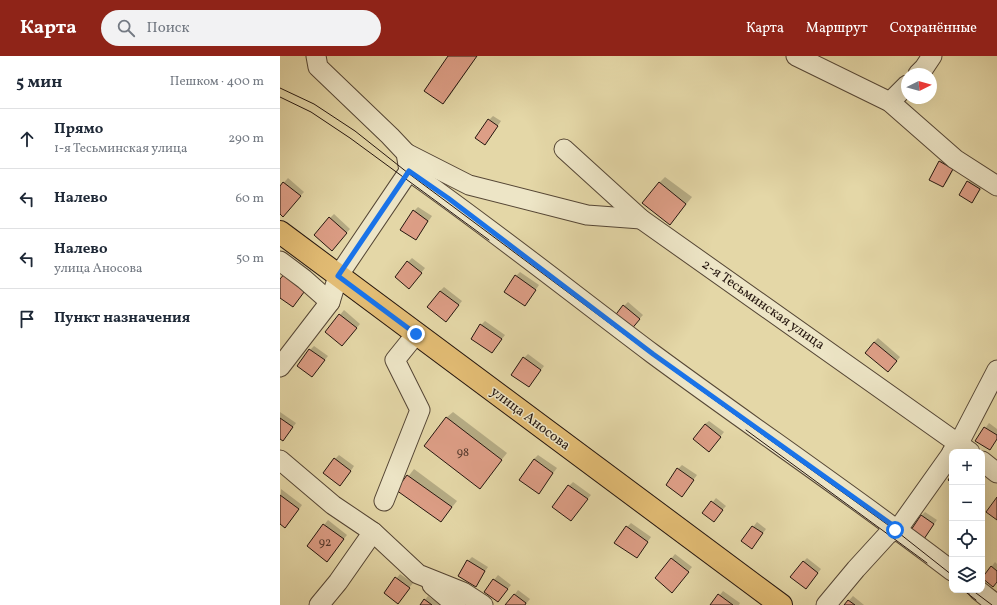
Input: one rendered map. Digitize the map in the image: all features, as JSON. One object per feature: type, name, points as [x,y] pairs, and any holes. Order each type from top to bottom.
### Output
[{"type":"main road","name":"улица Аносова","points":[[280,232],[781,605]]},
{"type":"street","points":[[316,56],[318,67],[390,136],[408,162],[448,198],[653,354],[898,529],[949,568]]},
{"type":"street","points":[[796,56],[890,102],[956,159],[997,186]]},
{"type":"street","points":[[924,68],[932,56]]},
{"type":"street","points":[[890,102],[901,91]]},
{"type":"street","name":"2-я Тесьминская улица","points":[[564,149],[641,219],[957,449]]},
{"type":"street","points":[[408,162],[470,185],[587,215],[641,219]]},
{"type":"street","points":[[280,367],[330,302],[338,276],[408,162]]},
{"type":"street","points":[[280,262],[304,279],[330,302]]},
{"type":"street","points":[[384,500],[420,410],[395,360],[416,334]]},
{"type":"street","points":[[958,449],[997,370]]},
{"type":"street","points":[[280,460],[333,505],[373,532],[418,574],[456,605]]},
{"type":"street","points":[[826,605],[888,534],[898,529],[949,462]]},
{"type":"street","points":[[985,463],[997,473]]},
{"type":"street","points":[[319,605],[338,582],[373,532]]},
{"type":"street","points":[[418,574],[463,592],[483,605]]},
{"type":"street","points":[[982,593],[997,605]]},
{"type":"building","points":[[448,56],[477,56],[443,104],[424,91]]},
{"type":"building","points":[[488,119],[498,126],[485,145],[475,138]]},
{"type":"building","points":[[939,161],[953,169],[943,187],[929,180]]},
{"type":"building","points":[[967,181],[980,189],[972,203],[959,195]]},
{"type":"building","points":[[283,182],[301,196],[283,217],[280,214],[280,186]]},
{"type":"building","points":[[659,182],[686,204],[670,225],[642,203]]},
{"type":"building","points":[[413,210],[428,221],[416,240],[400,230]]},
{"type":"building","points":[[329,217],[347,233],[332,251],[314,235]]},
{"type":"building","points":[[407,261],[422,273],[409,289],[395,277]]},
{"type":"building","points":[[286,272],[307,288],[293,307],[280,298],[280,279]]},
{"type":"building","points":[[515,275],[536,290],[525,306],[504,292]]},
{"type":"building","points":[[440,291],[459,305],[446,322],[427,307]]},
{"type":"building","points":[[623,305],[640,319],[630,331],[614,317]]},
{"type":"building","points":[[339,314],[357,328],[342,346],[325,332]]},
{"type":"building","points":[[480,324],[502,339],[492,353],[471,339]]},
{"type":"building","points":[[874,342],[897,361],[888,372],[865,353]]},
{"type":"building","points":[[309,349],[325,360],[312,377],[297,366]]},
{"type":"building","points":[[523,357],[541,370],[529,387],[511,375]]},
{"type":"building","points":[[446,417],[502,460],[480,489],[424,446]]},
{"type":"building","points":[[280,418],[293,427],[283,441],[280,439]]},
{"type":"building","points":[[705,424],[721,437],[709,452],[693,439]]},
{"type":"building","points":[[984,427],[997,435],[997,439],[990,450],[975,441]]},
{"type":"building","points":[[334,458],[351,471],[340,486],[323,473]]},
{"type":"building","points":[[534,459],[553,473],[539,494],[519,480]]},
{"type":"building","points":[[677,468],[694,480],[682,497],[666,485]]},
{"type":"building","points":[[407,475],[452,507],[441,522],[396,490]]},
{"type":"building","points":[[568,485],[588,499],[571,521],[552,507]]},
{"type":"building","points":[[280,495],[299,509],[285,528],[280,524]]},
{"type":"building","points":[[997,497],[997,520],[986,512]]},
{"type":"building","points":[[711,501],[723,510],[714,522],[702,513]]},
{"type":"building","points":[[921,515],[934,524],[924,539],[911,530]]},
{"type":"building","points":[[323,524],[344,539],[327,562],[307,546]]},
{"type":"building","points":[[626,526],[648,542],[637,558],[614,543]]},
{"type":"building","points":[[752,526],[763,533],[752,549],[741,541]]},
{"type":"building","points":[[671,558],[689,572],[672,593],[655,578]]},
{"type":"building","points":[[467,560],[485,571],[476,587],[458,576]]},
{"type":"building","points":[[803,561],[818,573],[806,589],[790,577]]},
{"type":"building","points":[[991,566],[997,571],[997,582],[993,587],[985,580],[985,574]]},
{"type":"building","points":[[395,577],[410,588],[398,604],[384,593]]},
{"type":"building","points":[[493,579],[508,589],[498,602],[484,592]]},
{"type":"building","points":[[514,594],[526,603],[525,605],[505,605]]},
{"type":"building","points":[[718,594],[733,605],[710,605]]},
{"type":"building","points":[[424,599],[432,605],[420,605]]},
{"type":"building","points":[[848,600],[855,605],[844,605]]},
{"type":"tram line","points":[[280,88],[314,104],[355,131],[408,173],[652,355],[895,530],[949,573]]},
{"type":"tram line","points":[[280,97],[311,112],[350,138],[489,240]]},
{"type":"tram line","points":[[746,430],[927,563]]},
{"type":"tram line","points":[[967,593],[976,600]]},
{"type":"tram line","points":[[976,593],[992,605]]},
{"type":"route","points":[[416,334],[338,276],[409,171],[448,198],[653,354],[898,529],[895,530]]}]
